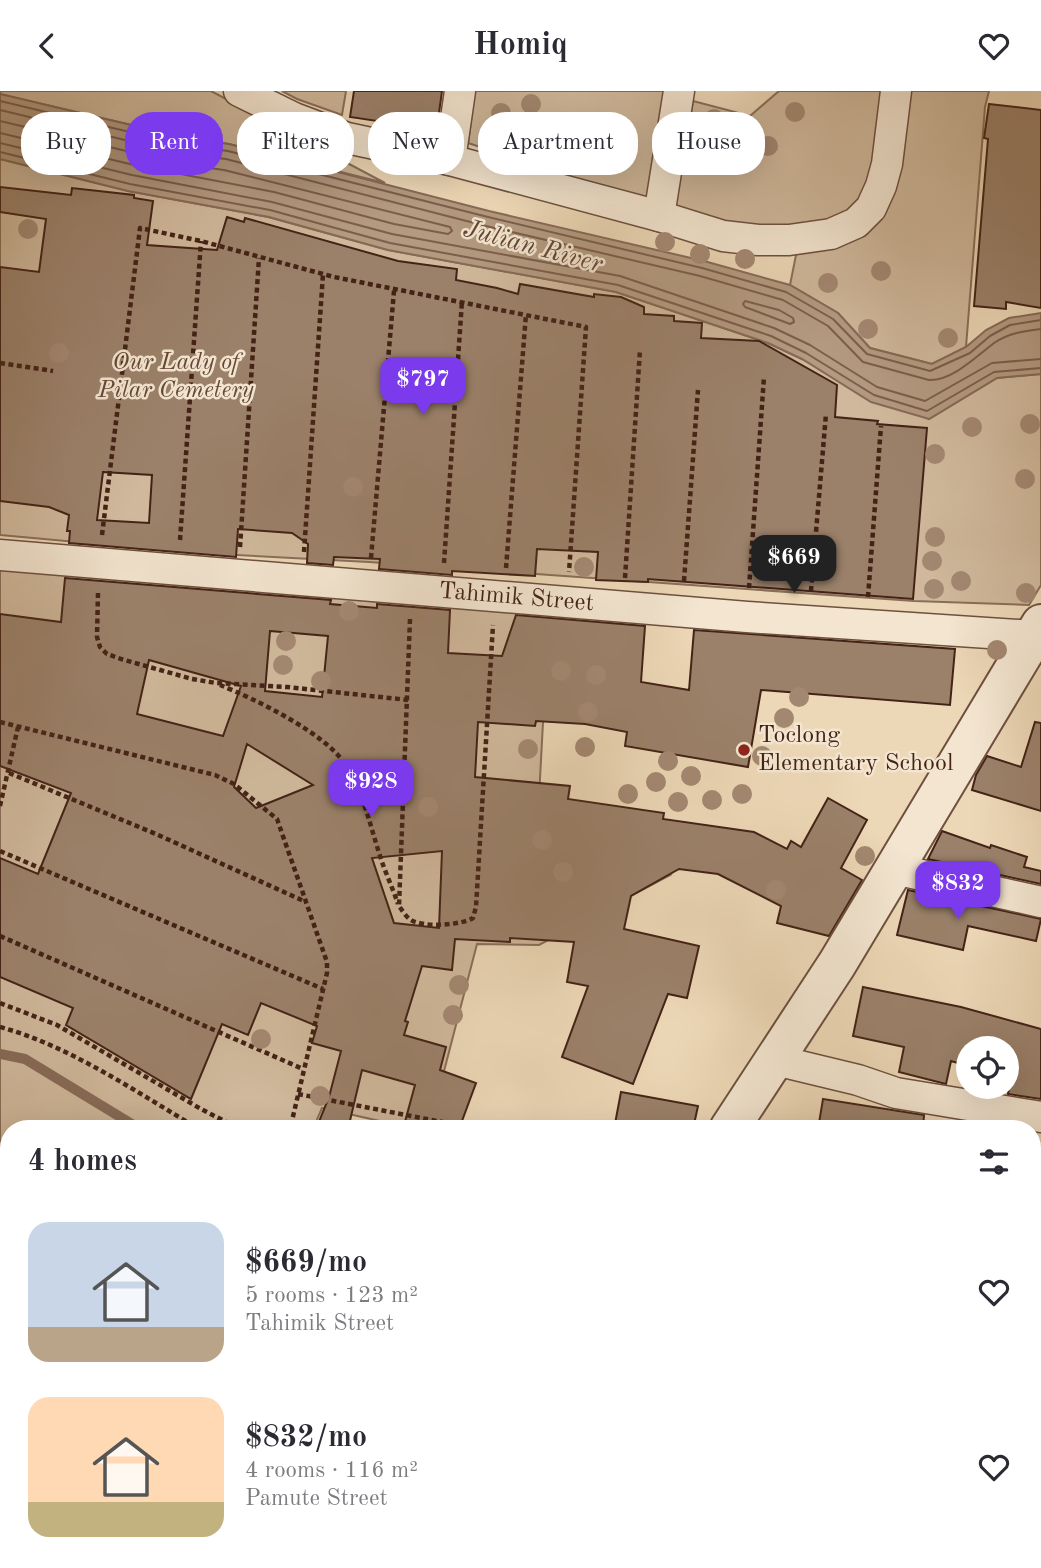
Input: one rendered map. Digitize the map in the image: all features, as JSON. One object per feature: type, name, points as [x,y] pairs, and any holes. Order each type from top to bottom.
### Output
[{"type":"street","points":[[457,112],[460,91]]},
{"type":"street","points":[[659,216],[679,91]]},
{"type":"street","points":[[464,164],[723,236],[789,240],[831,234],[856,223],[871,208],[881,186],[896,91]]},
{"type":"street","points":[[242,92],[295,118],[347,138],[368,142]]},
{"type":"street","name":"Tahimik Street","points":[[0,555],[747,617],[865,625],[1037,630]]},
{"type":"street","points":[[735,1120],[895,869],[1037,630]]},
{"type":"street","points":[[895,869],[1041,902]]},
{"type":"street","points":[[775,1060],[858,1080],[896,1093],[1041,1117]]},
{"type":"path","points":[[408,700],[192,679],[107,654],[100,647],[97,636],[99,564],[139,228],[201,241],[394,291],[463,301],[586,327],[567,602]]},
{"type":"path","points":[[177,571],[201,241]]},
{"type":"path","points":[[238,576],[259,258]]},
{"type":"path","points":[[303,582],[323,274]]},
{"type":"path","points":[[369,586],[394,291]]},
{"type":"path","points":[[442,592],[463,301]]},
{"type":"path","points":[[216,683],[256,700],[288,719],[332,748],[344,762],[369,814],[381,858],[399,906],[410,919],[421,923],[452,924],[465,923],[473,918],[476,907],[499,596],[526,314]]},
{"type":"path","points":[[623,607],[640,350]]},
{"type":"path","points":[[0,363],[53,370]]},
{"type":"path","points":[[747,617],[764,377]]},
{"type":"path","points":[[682,612],[698,390]]},
{"type":"path","points":[[809,621],[826,414]]},
{"type":"path","points":[[865,625],[881,426]]},
{"type":"path","points":[[399,906],[411,590]]},
{"type":"path","points":[[0,722],[215,775],[234,784],[277,819],[327,962],[292,1120]]},
{"type":"path","points":[[0,806],[18,727]]},
{"type":"path","points":[[9,773],[156,834],[306,902]]},
{"type":"path","points":[[0,851],[323,989]]},
{"type":"path","points":[[0,936],[303,1069]]},
{"type":"path","points":[[0,1003],[57,1025],[222,1120]]},
{"type":"path","points":[[0,1027],[45,1043],[126,1085],[183,1120]]},
{"type":"path","points":[[298,1094],[432,1120]]},
{"type":"green space","points":[[0,91],[211,91],[251,112],[237,112],[237,146],[223,143],[223,112],[125,112],[125,124],[111,120],[111,112],[76,112],[0,94]]},
{"type":"green space","points":[[282,91],[346,91],[342,112],[334,112]]},
{"type":"green space","points":[[475,91],[667,91],[664,112],[652,112],[652,175],[655,175],[651,203],[566,175],[638,175],[638,112],[478,112],[478,146],[468,143]]},
{"type":"green space","points":[[779,91],[885,91],[873,164],[860,203],[834,224],[738,228],[673,210],[679,175],[765,175],[765,112],[755,112]]},
{"type":"green space","points":[[904,91],[989,91],[985,107],[966,347],[932,364],[870,348],[838,313],[790,285],[797,250],[857,234]]},
{"type":"green space","points":[[693,101],[735,112],[691,112]]},
{"type":"green space","name":"Our Lady of Pilar Cemetery","points":[[0,159],[21,164],[21,175],[64,175],[128,191],[268,217],[388,250],[616,292],[768,343],[929,419],[997,378],[1041,374],[1041,585],[1029,605],[914,601],[369,562],[197,553],[0,535]]},
{"type":"green space","points":[[354,167],[368,175],[385,183],[353,175]]},
{"type":"green space","points":[[0,561],[549,611],[536,853],[642,868],[670,875],[539,945],[477,944],[431,1120],[375,1120],[322,1108],[317,1120],[0,1120]]},
{"type":"water","points":[[0,94],[76,112],[21,112],[21,164],[0,159]]},
{"type":"water","name":"Julian River","points":[[111,120],[125,124],[125,175],[223,175],[223,143],[229,144],[237,146],[237,175],[349,175],[704,261],[790,285],[838,313],[870,348],[932,364],[966,347],[986,330],[1009,318],[1041,313],[1041,374],[997,378],[929,419],[871,402],[802,359],[768,343],[616,292],[388,250],[269,217],[128,191],[64,175],[111,175]]},
{"type":"building","points":[[354,91],[442,91],[439,112],[368,112],[368,120],[354,118],[354,112],[351,112]]},
{"type":"building","points":[[989,104],[1041,110],[1041,308],[1006,302],[1006,309],[974,306],[988,139],[984,138]]},
{"type":"building","name":"Our Lady of Pilar Cemetery","points":[[0,187],[71,195],[72,188],[134,195],[134,198],[153,201],[147,245],[217,250],[227,217],[244,222],[245,218],[398,261],[457,269],[456,280],[518,294],[520,284],[594,297],[594,294],[621,297],[644,307],[644,314],[674,316],[674,321],[702,323],[701,338],[759,341],[837,385],[835,417],[927,428],[913,599],[648,579],[648,582],[596,580],[598,552],[537,549],[535,576],[452,571],[452,575],[379,569],[380,559],[334,557],[333,565],[307,563],[308,544],[292,533],[238,529],[236,557],[69,543],[69,515],[49,507],[0,501],[0,267],[39,272],[46,219],[0,212]],"holes":[[[103,472],[152,475],[149,523],[97,520]]]},
{"type":"building","points":[[65,578],[331,600],[330,604],[377,608],[377,604],[450,610],[448,653],[502,656],[516,615],[645,626],[641,682],[689,690],[694,630],[955,649],[950,705],[761,690],[748,767],[625,746],[627,732],[585,724],[536,721],[535,726],[478,722],[475,777],[570,786],[568,799],[664,813],[663,819],[754,832],[787,849],[791,841],[801,847],[828,798],[867,820],[841,868],[862,880],[829,936],[777,923],[781,906],[718,874],[679,869],[631,896],[624,929],[699,946],[687,998],[668,994],[633,1084],[562,1057],[588,986],[567,982],[574,942],[510,938],[510,942],[455,939],[452,970],[422,966],[405,1021],[408,1022],[404,1035],[446,1047],[440,1070],[476,1083],[462,1120],[405,1120],[415,1085],[362,1070],[350,1120],[320,1120],[329,1097],[341,1051],[312,1043],[317,1026],[261,1003],[248,1035],[222,1024],[191,1099],[66,1025],[73,1008],[0,977],[0,858],[38,874],[71,793],[0,766],[0,614],[61,622]],"holes":[[[270,631],[328,636],[322,697],[265,691]],[[149,660],[241,686],[223,736],[137,714]],[[247,744],[313,785],[256,808],[234,787]],[[442,851],[439,928],[394,923],[372,858]]]},
{"type":"building","points":[[1035,722],[1041,723],[1041,811],[972,790],[976,775],[987,756],[1021,767]]},
{"type":"building","points":[[942,831],[990,848],[991,845],[1027,857],[1024,867],[1041,871],[1041,884],[928,859]]},
{"type":"building","points":[[908,890],[1041,919],[1036,941],[968,926],[963,950],[897,935]]},
{"type":"building","points":[[863,987],[961,1007],[1041,1029],[1041,1099],[1019,1096],[1019,1036],[956,1036],[956,1062],[951,1061],[946,1084],[899,1072],[904,1047],[853,1036]]},
{"type":"building","points":[[621,1092],[698,1106],[695,1120],[616,1120]]},
{"type":"building","points":[[823,1099],[924,1115],[924,1120],[820,1120]]},
{"type":"waterway","points":[[0,1054],[25,1059],[125,1120]]},
{"type":"place","name":"Toclong Elementary School","points":[[744,750]]}]
